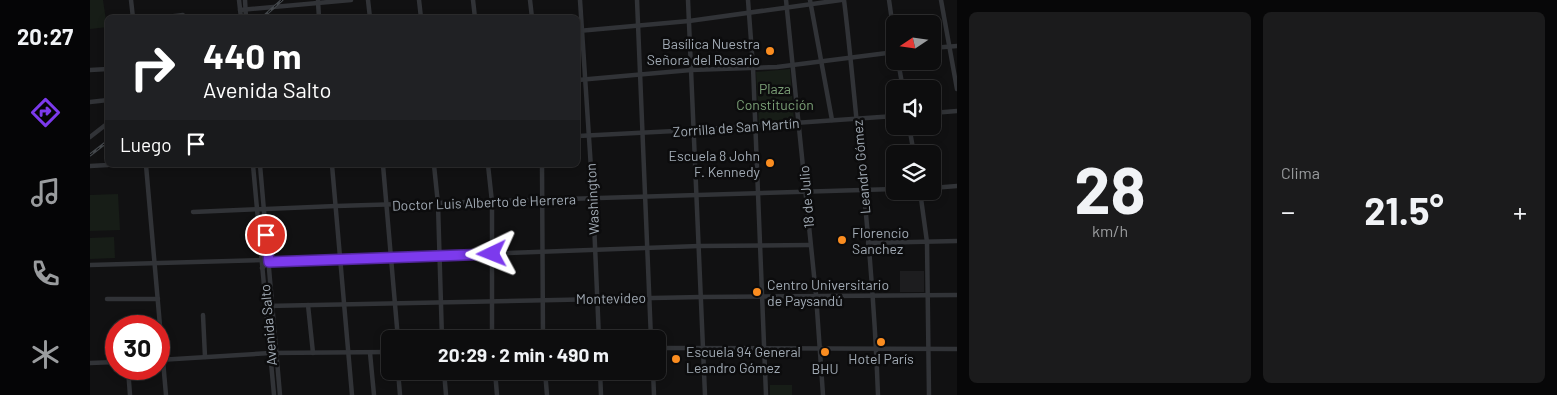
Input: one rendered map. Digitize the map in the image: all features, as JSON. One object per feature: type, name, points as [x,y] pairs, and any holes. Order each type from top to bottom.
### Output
[{"type":"street","points":[[131,0],[133,15]]},
{"type":"street","points":[[239,0],[245,15]]},
{"type":"street","points":[[242,15],[245,0]]},
{"type":"street","points":[[243,10],[351,0]]},
{"type":"street","points":[[368,0],[370,15]]},
{"type":"street","points":[[419,0],[421,15]]},
{"type":"street","points":[[473,0],[475,15]]},
{"type":"street","points":[[530,0],[532,15]]},
{"type":"street","name":"Washington","points":[[580,0],[580,31],[593,199],[599,330]]},
{"type":"street","points":[[637,0],[652,330]]},
{"type":"street","points":[[688,0],[705,395]]},
{"type":"street","points":[[748,0],[753,68],[766,395]]},
{"type":"street","name":"18 de Julio","points":[[786,0],[816,295],[823,395]]},
{"type":"street","points":[[580,31],[750,14],[810,2],[842,0]]},
{"type":"street","name":"Leandro Gómez","points":[[842,0],[851,57],[864,191],[873,295],[878,395]]},
{"type":"street","points":[[888,0],[890,15]]},
{"type":"street","points":[[941,0],[957,89]]},
{"type":"street","points":[[318,2],[319,15]]},
{"type":"street","points":[[810,2],[832,120]]},
{"type":"street","points":[[941,47],[957,46]]},
{"type":"street","points":[[580,80],[691,70],[762,68],[886,53]]},
{"type":"street","points":[[90,70],[105,69]]},
{"type":"street","points":[[90,102],[105,100]]},
{"type":"street","points":[[941,112],[957,111]]},
{"type":"street","name":"Zorrilla de San Martín","points":[[580,136],[799,124],[886,116]]},
{"type":"street","points":[[90,137],[105,125]]},
{"type":"street","points":[[90,166],[105,164]]},
{"type":"street","points":[[146,167],[159,315]]},
{"type":"street","name":"Avenida Salto","points":[[253,167],[274,395]]},
{"type":"street","name":"Avenida Salto","points":[[260,167],[280,395]]},
{"type":"street","points":[[332,167],[352,395]]},
{"type":"street","points":[[383,167],[397,330]]},
{"type":"street","points":[[434,167],[438,204],[442,330]]},
{"type":"street","points":[[488,167],[492,202],[492,330]]},
{"type":"street","points":[[542,167],[543,330]]},
{"type":"street","points":[[941,187],[957,186]]},
{"type":"street","name":"Doctor Luis Alberto de Herrera","points":[[193,212],[336,206],[886,190]]},
{"type":"street","points":[[921,200],[927,242],[929,395]]},
{"type":"street","points":[[259,235],[266,235]]},
{"type":"street","points":[[868,243],[957,241]]},
{"type":"street","points":[[90,265],[262,261],[269,259],[392,258],[699,246],[810,245]]},
{"type":"street","points":[[262,268],[269,259]]},
{"type":"street","name":"Montevideo","points":[[266,306],[816,295],[957,295]]},
{"type":"street","points":[[107,299],[158,299]]},
{"type":"street","points":[[308,305],[313,353]]},
{"type":"street","points":[[203,315],[205,357]]},
{"type":"street","points":[[666,348],[957,349]]},
{"type":"street","points":[[370,352],[374,395]]},
{"type":"street","points":[[170,359],[270,353],[381,352]]},
{"type":"street","points":[[90,363],[105,362]]},
{"type":"street","points":[[129,380],[130,395]]},
{"type":"street","points":[[164,380],[166,395]]},
{"type":"street","points":[[399,380],[400,395]]},
{"type":"street","points":[[445,380],[446,395]]},
{"type":"street","points":[[496,380],[497,395]]},
{"type":"street","points":[[546,380],[547,395]]},
{"type":"street","points":[[601,380],[602,395]]},
{"type":"street","points":[[653,380],[654,395]]},
{"type":"shaded area","points":[[900,271],[924,271],[924,292],[900,292]]},
{"type":"green space","points":[[90,0],[103,0],[105,27],[90,29]]},
{"type":"green space","name":"Plaza Constitución","points":[[790,69],[794,121],[759,124],[756,72]]},
{"type":"green space","points":[[118,194],[120,230],[90,231],[90,195]]},
{"type":"green space","points":[[114,237],[115,258],[90,259],[90,238]]},
{"type":"green space","points":[[770,385],[792,385],[792,395],[770,395]]},
{"type":"railway","points":[[265,15],[282,0]]},
{"type":"railway","points":[[90,155],[105,143]]},
{"type":"place","name":"Basílica Nuestra Señora del Rosario","points":[[770,51]]},
{"type":"place","name":"Escuela 8 John F. Kennedy","points":[[770,163]]},
{"type":"place","name":"Florencio Sanchez","points":[[842,240]]},
{"type":"place","name":"Centro Universitario de Paysandú","points":[[757,292]]},
{"type":"place","name":"Hotel París","points":[[881,342]]},
{"type":"place","name":"BHU","points":[[825,352]]},
{"type":"place","name":"Escuela 94 General Leandro Gómez","points":[[676,359]]},
{"type":"route","points":[[266,235],[269,262],[492,254]]}]
